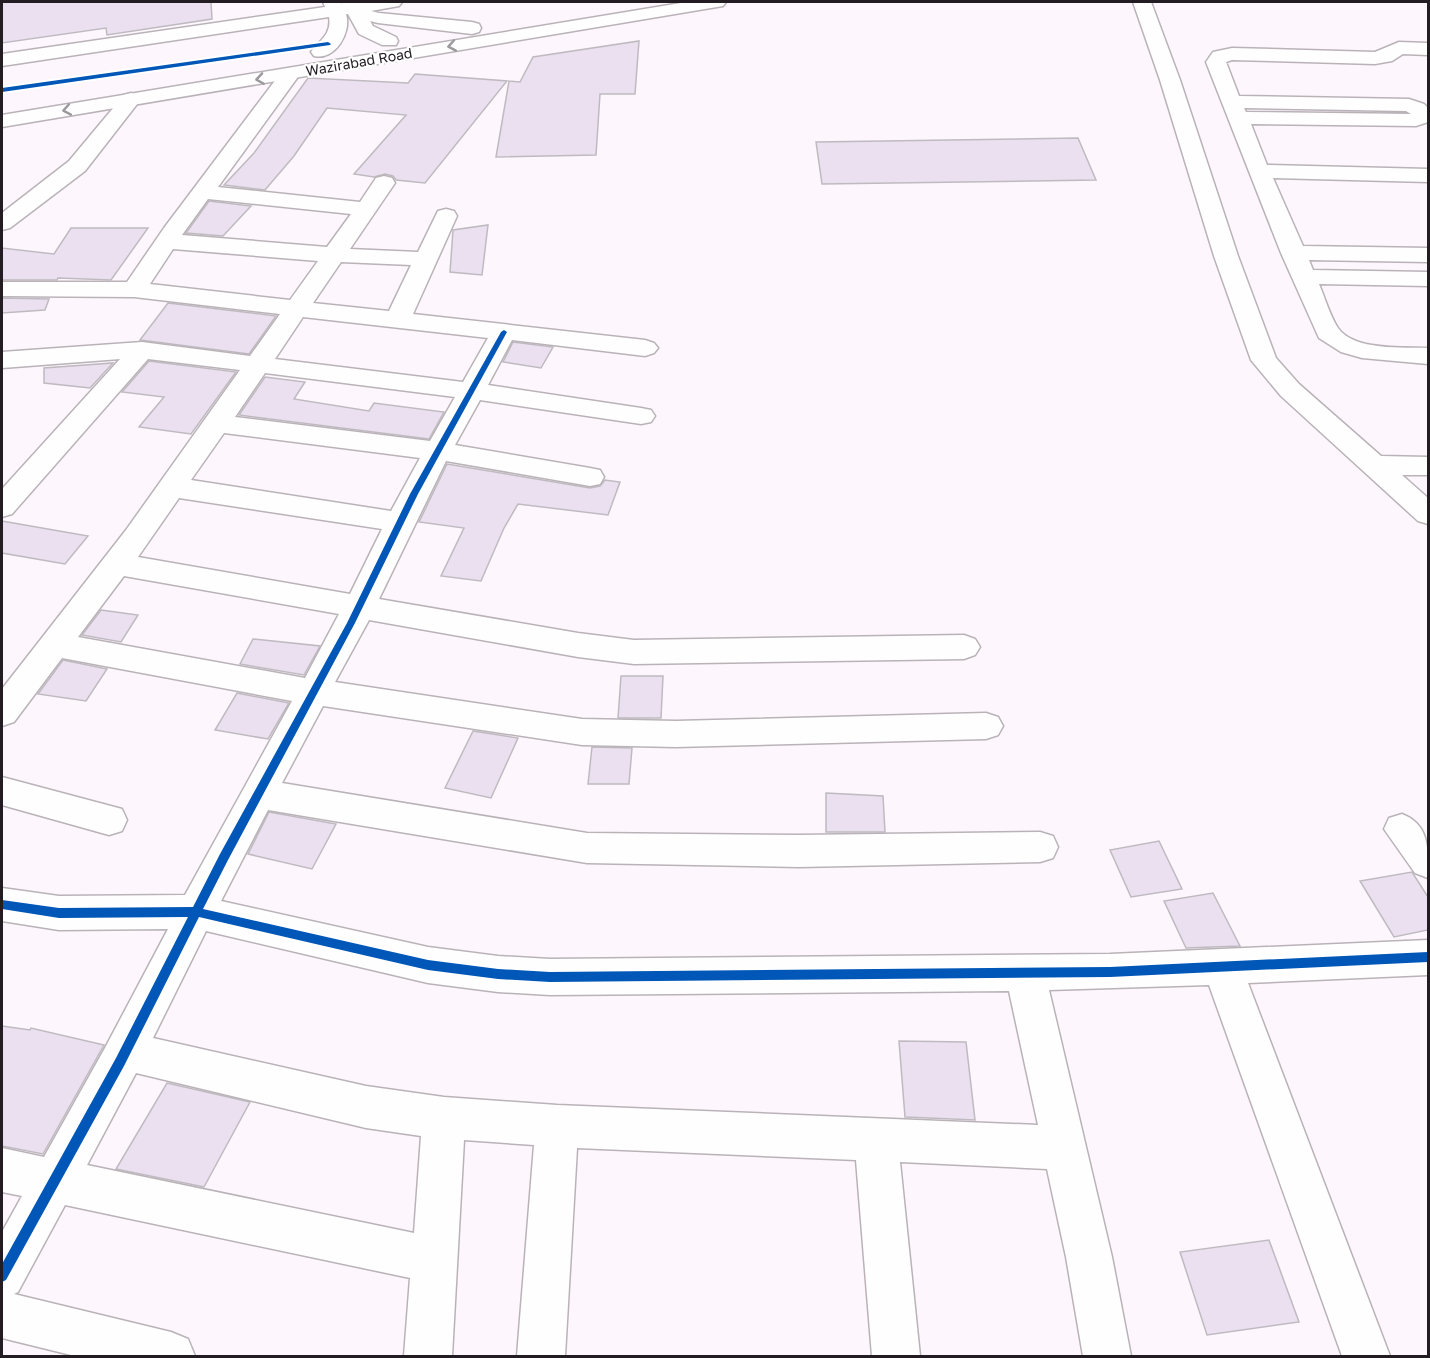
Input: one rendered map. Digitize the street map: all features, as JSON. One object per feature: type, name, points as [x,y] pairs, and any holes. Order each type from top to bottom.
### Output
[{"type":"main road","points":[[2,60],[346,7],[393,2]]},
{"type":"main road","name":"Wazirabad Road","points":[[2,105],[630,2]]},
{"type":"main road","name":"Wazirabad Road","points":[[2,121],[717,2]]},
{"type":"main road","points":[[1142,2],[1208,90],[1263,181],[1328,333],[1339,344],[1359,351],[1428,356]]},
{"type":"main road","points":[[346,7],[378,18],[472,28]]},
{"type":"main road","points":[[346,7],[366,30],[389,41]]},
{"type":"main road","points":[[321,52],[338,34],[346,7]]},
{"type":"main road","points":[[1428,49],[1399,48],[1385,57],[1375,58],[1232,54],[1220,56],[1208,90],[1226,256],[1264,360],[1290,390],[1428,514]]},
{"type":"main road","points":[[134,290],[167,241],[290,74]]},
{"type":"main road","points":[[1208,90],[1409,105],[1417,108],[1425,116],[1416,120],[1208,90]]},
{"type":"main road","points":[[2,223],[77,166],[131,99]]},
{"type":"main road","points":[[1263,181],[1428,175]]},
{"type":"main road","points":[[1263,181],[1428,193]]},
{"type":"main road","points":[[2,713],[117,564],[384,183]]},
{"type":"main road","points":[[204,192],[365,209]]},
{"type":"main road","points":[[398,319],[446,216]]},
{"type":"main road","points":[[167,241],[333,255],[426,259]]},
{"type":"main road","points":[[1293,253],[1428,255]]},
{"type":"main road","points":[[1304,277],[1428,279]]},
{"type":"main road","points":[[2,289],[134,290],[645,348]]},
{"type":"main road","points":[[2,1276],[126,1051],[196,912],[360,605],[400,522],[504,332]]},
{"type":"main road","points":[[2,507],[141,350]]},
{"type":"main road","points":[[2,360],[141,350],[472,391],[641,416]]},
{"type":"main road","points":[[216,423],[439,451],[590,477]]},
{"type":"main road","points":[[1375,465],[1428,466]]},
{"type":"main road","points":[[172,487],[400,522]]},
{"type":"main road","points":[[117,564],[578,645],[634,651],[964,647]]},
{"type":"main road","points":[[54,645],[314,692],[582,732],[676,734],[986,726]]},
{"type":"main road","points":[[2,791],[109,820]]},
{"type":"main road","points":[[259,794],[587,848],[799,851],[1041,847]]},
{"type":"main road","points":[[1402,829],[1428,862]]},
{"type":"main road","points":[[2,904],[58,913],[196,912],[428,964],[498,974],[574,977],[1110,972],[1428,957]]},
{"type":"main road","points":[[1222,967],[1366,1356]]},
{"type":"main road","points":[[1024,973],[1089,1257],[1107,1356]]},
{"type":"main road","points":[[126,1051],[366,1107],[444,1118],[557,1126],[1064,1148]]},
{"type":"main road","points":[[428,1356],[444,1118]]},
{"type":"main road","points":[[541,1356],[557,1126]]},
{"type":"main road","points":[[876,1140],[896,1356]]},
{"type":"main road","points":[[2,1170],[435,1260]]},
{"type":"main road","points":[[2,1315],[171,1356]]},
{"type":"building","points":[[2,2],[211,2],[212,19],[107,35],[106,28],[2,43]]},
{"type":"building","points":[[639,41],[635,94],[600,94],[596,155],[496,157],[509,81],[520,82],[533,57]]},
{"type":"building","points":[[415,74],[507,81],[425,183],[396,180],[393,176],[385,174],[374,177],[354,174],[406,115],[327,108],[294,156],[265,190],[224,185],[254,153],[308,78],[408,83]]},
{"type":"building","points":[[1078,138],[1096,180],[822,184],[816,142]]},
{"type":"building","points":[[209,201],[251,206],[223,236],[186,233]]},
{"type":"building","points":[[488,225],[482,275],[450,272],[453,230]]},
{"type":"building","points":[[71,228],[148,228],[111,280],[58,278],[57,280],[2,280],[2,248],[54,254]]},
{"type":"building","points":[[2,298],[49,299],[45,310],[2,313]]},
{"type":"building","points":[[168,303],[276,316],[249,354],[140,340]]},
{"type":"building","points":[[513,342],[553,347],[541,368],[503,362]]},
{"type":"building","points":[[149,361],[236,372],[191,434],[139,427],[164,397],[122,392]]},
{"type":"building","points":[[113,363],[90,388],[44,383],[44,368]]},
{"type":"building","points":[[265,377],[305,382],[294,399],[369,411],[374,403],[444,412],[429,439],[239,415]]},
{"type":"building","points":[[447,464],[590,488],[600,486],[605,480],[620,482],[608,515],[518,504],[504,528],[481,581],[441,576],[464,528],[419,522]]},
{"type":"building","points":[[2,521],[88,536],[65,564],[2,553]]},
{"type":"building","points":[[101,610],[138,615],[121,642],[82,635]]},
{"type":"building","points":[[253,639],[320,646],[304,675],[240,664]]},
{"type":"building","points":[[63,660],[107,669],[86,701],[38,694]]},
{"type":"building","points":[[621,676],[663,676],[661,718],[618,718]]},
{"type":"building","points":[[237,693],[289,703],[268,739],[215,730]]},
{"type":"building","points":[[473,731],[518,738],[491,798],[445,788]]},
{"type":"building","points":[[592,747],[632,748],[629,784],[588,784]]},
{"type":"building","points":[[826,793],[883,796],[885,832],[826,832]]},
{"type":"building","points":[[269,812],[336,824],[312,869],[248,854]]},
{"type":"building","points":[[1159,841],[1182,889],[1131,897],[1110,850]]},
{"type":"building","points":[[1412,872],[1428,897],[1428,930],[1394,937],[1360,881]]},
{"type":"building","points":[[1213,893],[1240,946],[1186,948],[1164,901]]},
{"type":"building","points":[[2,1026],[30,1030],[31,1028],[104,1045],[43,1154],[2,1146]]},
{"type":"building","points":[[899,1041],[966,1042],[975,1120],[905,1117]]},
{"type":"building","points":[[167,1083],[250,1102],[204,1187],[116,1169]]},
{"type":"building","points":[[1269,1240],[1299,1322],[1207,1335],[1180,1252]]},
{"type":"cycle path","points":[[2,90],[328,44]]},
{"type":"cycle path","points":[[2,1276],[120,1062],[224,857],[351,623],[414,494],[504,332]]},
{"type":"cycle path","points":[[2,904],[59,913],[196,912],[428,965],[498,974],[550,977],[1110,972],[1428,957]]}]
